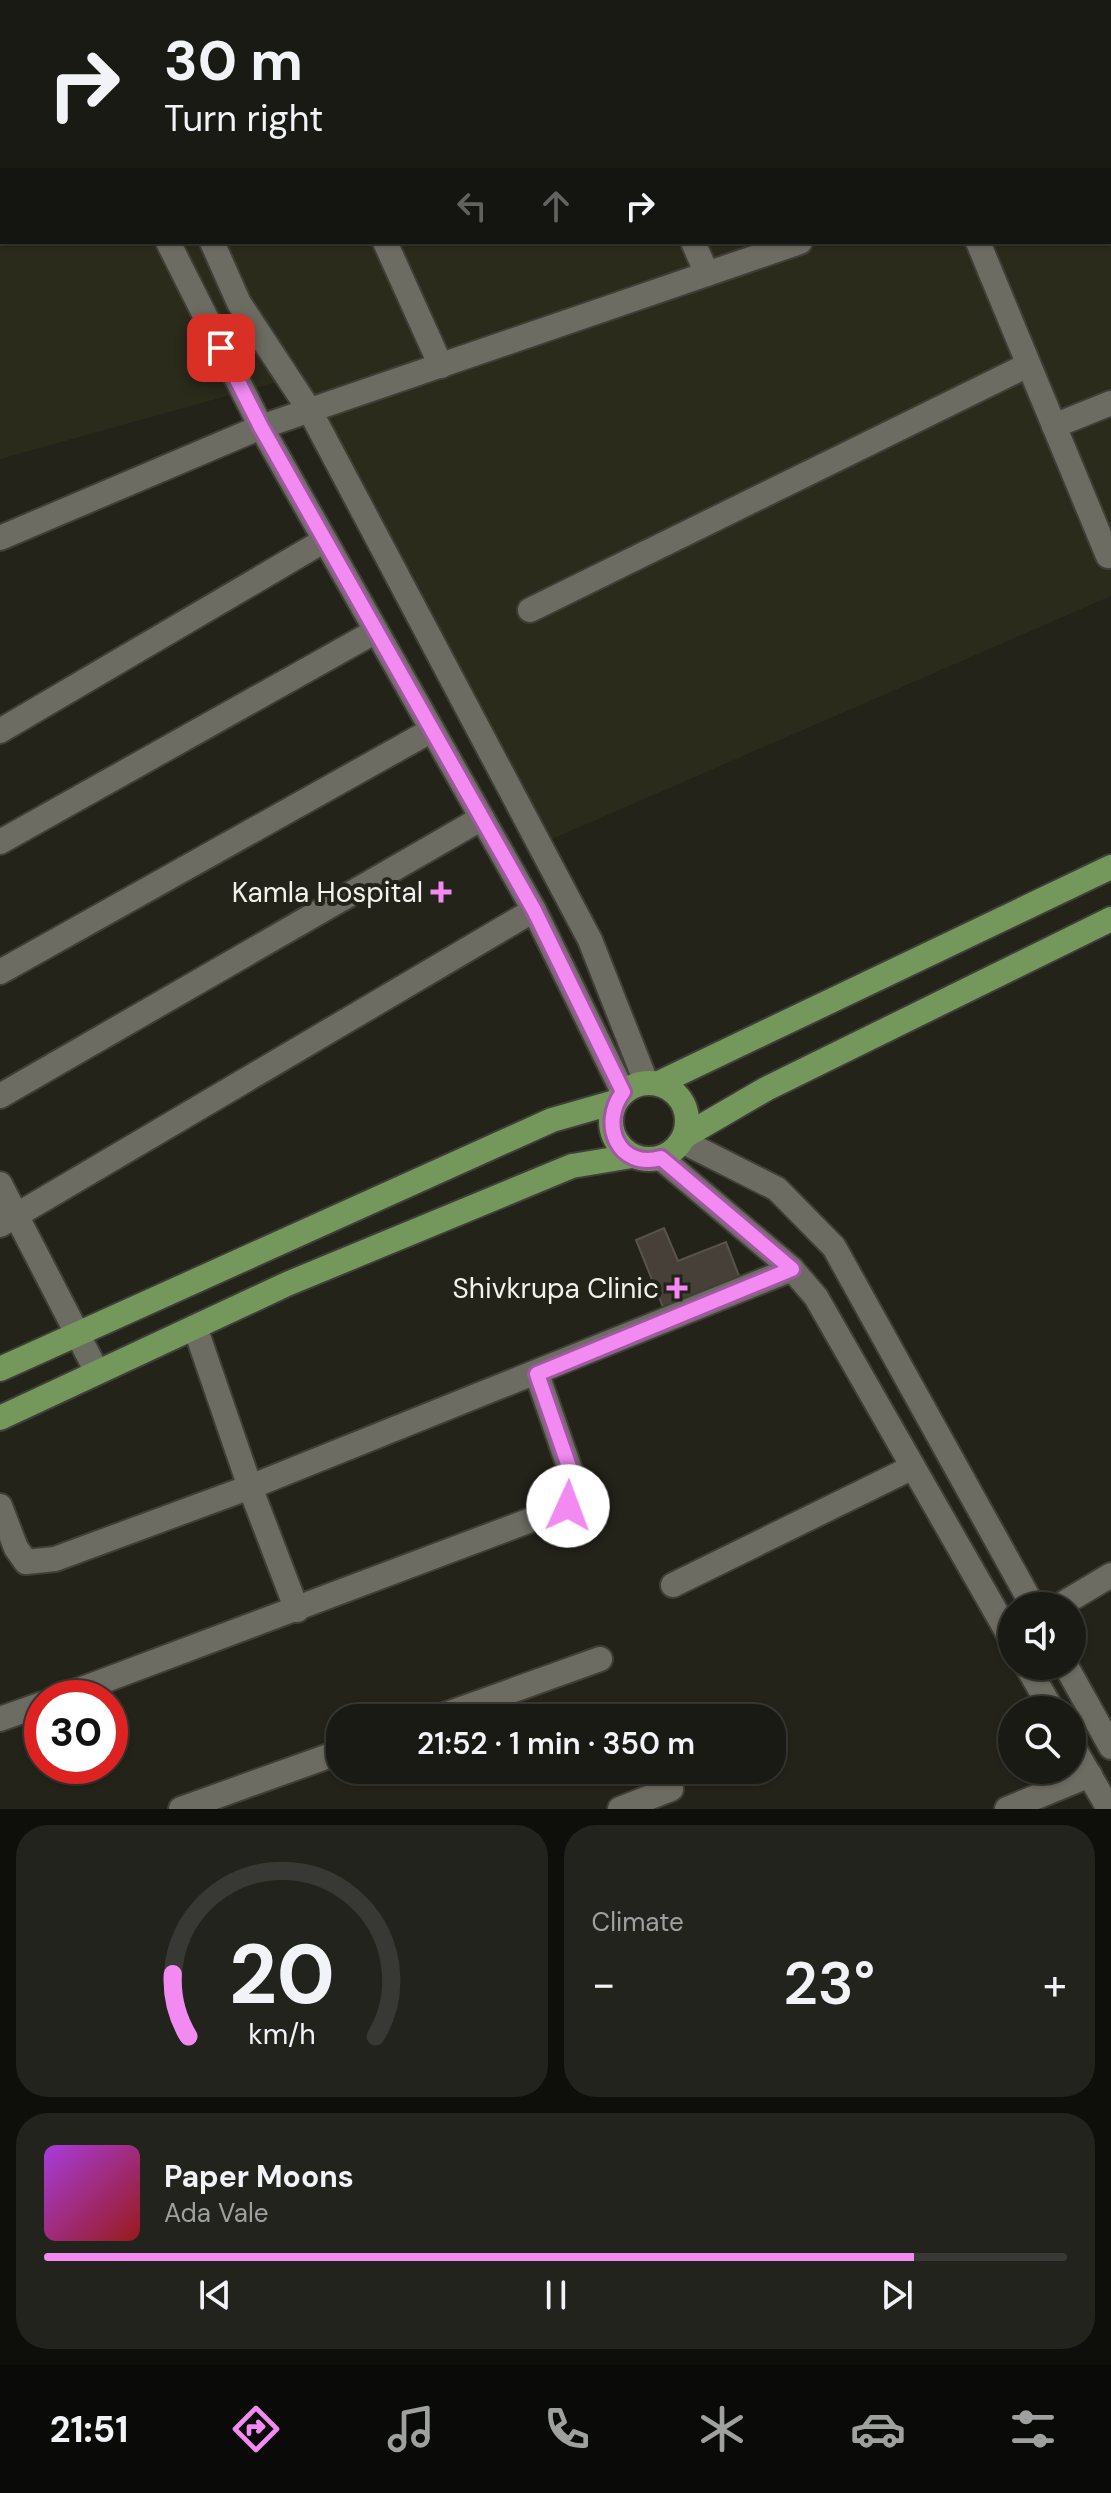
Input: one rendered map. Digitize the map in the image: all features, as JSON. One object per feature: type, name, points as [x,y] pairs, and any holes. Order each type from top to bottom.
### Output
[{"type":"main road","points":[[0,1369],[552,1120],[653,1083],[1111,867]]},
{"type":"main road","points":[[619,1097],[611,1114],[614,1139],[632,1156],[644,1160],[661,1158],[684,1138],[766,1089],[1111,919]]},
{"type":"main road","points":[[653,1083],[671,1089],[686,1110],[684,1138]]},
{"type":"main road","points":[[0,1418],[287,1284],[572,1166],[632,1156]]},
{"type":"street","points":[[169,244],[261,427],[534,910],[619,1097]]},
{"type":"street","points":[[213,244],[239,303],[310,411],[590,940],[653,1083]]},
{"type":"street","points":[[386,244],[441,366]]},
{"type":"street","points":[[694,244],[707,274]]},
{"type":"street","points":[[0,538],[261,427],[794,244]]},
{"type":"street","points":[[979,244],[1108,556]]},
{"type":"street","points":[[530,610],[1028,365]]},
{"type":"street","points":[[1054,426],[1111,403]]},
{"type":"street","points":[[0,731],[325,540]]},
{"type":"street","points":[[0,842],[376,631]]},
{"type":"street","points":[[0,972],[432,730]]},
{"type":"street","points":[[0,1096],[482,818]]},
{"type":"street","points":[[9,1221],[534,910]]},
{"type":"street","points":[[684,1138],[777,1189],[834,1247],[1025,1592]]},
{"type":"street","points":[[661,1158],[792,1269],[816,1297],[998,1616]]},
{"type":"street","points":[[0,1184],[9,1221],[79,1333],[97,1372]]},
{"type":"street","points":[[0,1506],[16,1548],[26,1562],[55,1559],[250,1487],[792,1269]]},
{"type":"street","points":[[195,1327],[250,1487],[297,1610]]},
{"type":"street","points":[[107,1680],[568,1506],[575,1484],[537,1374]]},
{"type":"street","points":[[673,1585],[913,1467]]},
{"type":"street","points":[[1082,1592],[1111,1575]]},
{"type":"street","points":[[475,1704],[600,1659]]},
{"type":"street","points":[[1074,1680],[1111,1747]]},
{"type":"street","points":[[0,1719],[24,1710]]},
{"type":"street","points":[[181,1809],[326,1757]]},
{"type":"street","points":[[1086,1768],[1109,1809]]},
{"type":"street","points":[[1007,1809],[1090,1775]]},
{"type":"street","points":[[620,1809],[671,1789]]},
{"type":"shaded area","points":[[0,244],[1111,244],[1111,596],[552,839],[302,375],[0,459]]},
{"type":"building","points":[[664,1228],[678,1261],[726,1242],[741,1281],[665,1312],[636,1240]]},
{"type":"place","name":"Kamla Hospital","points":[[441,892]]},
{"type":"place","name":"Shivkrupa Clinic","points":[[677,1288]]},
{"type":"route","points":[[221,348],[261,427],[534,910],[623,1092],[611,1114],[614,1139],[632,1156],[644,1160],[661,1158],[792,1269],[537,1374],[575,1484],[568,1506]]}]
